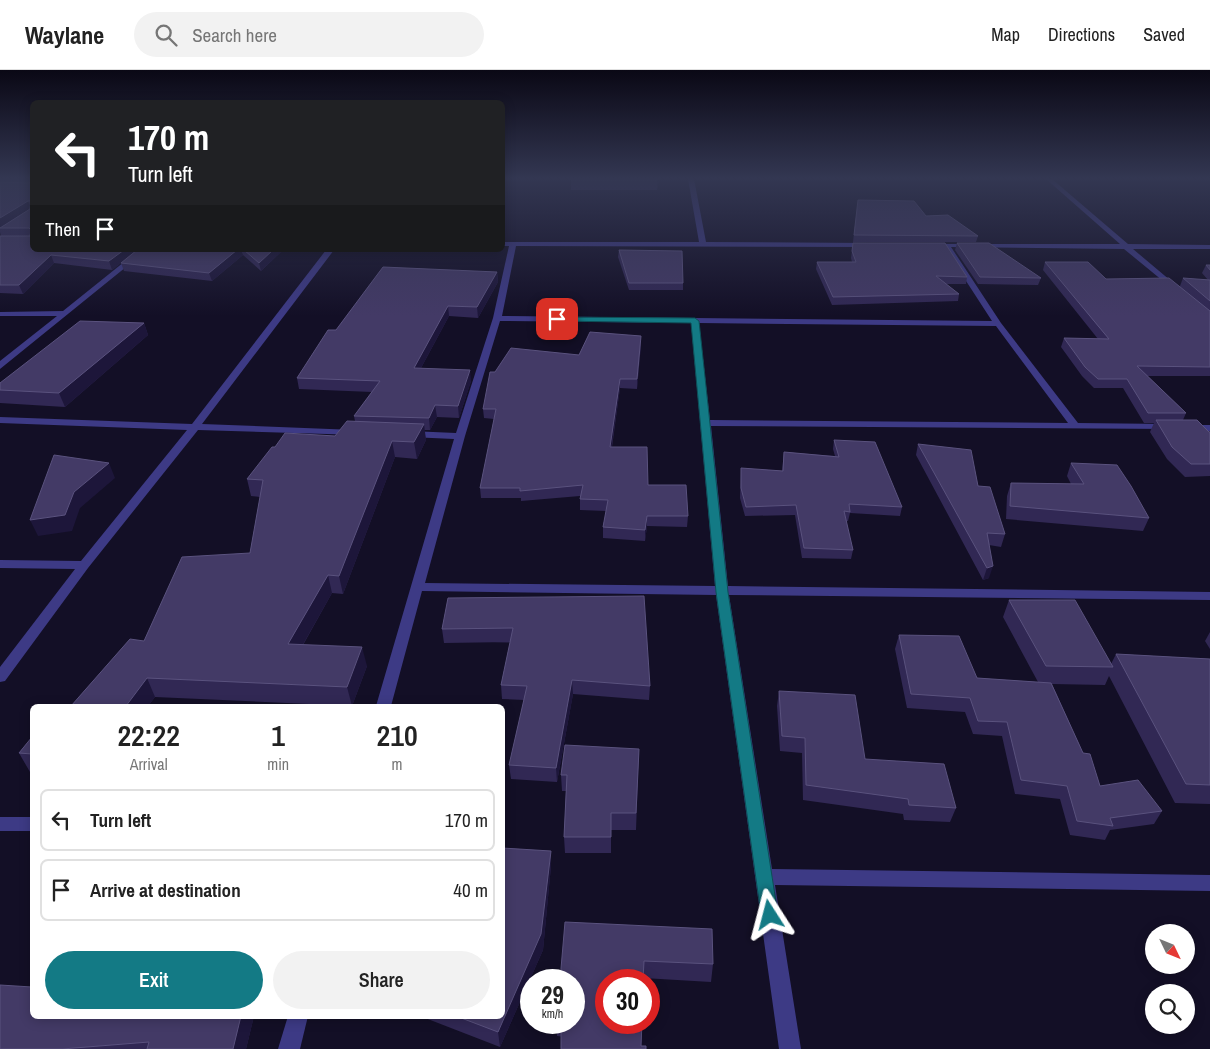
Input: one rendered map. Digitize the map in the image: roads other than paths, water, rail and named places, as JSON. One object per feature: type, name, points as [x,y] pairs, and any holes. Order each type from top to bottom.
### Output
[{"type":"street","points":[[699,225],[703,245]]},
{"type":"street","points":[[1102,225],[1182,295]]},
{"type":"street","points":[[384,704],[460,436],[497,318],[508,244],[878,245]]},
{"type":"street","points":[[917,245],[1210,247]]},
{"type":"street","points":[[946,245],[998,324],[1074,426]]},
{"type":"street","points":[[0,366],[141,252]]},
{"type":"street","points":[[0,677],[84,565],[194,428],[328,252]]},
{"type":"street","points":[[0,314],[63,314]]},
{"type":"street","points":[[497,318],[998,324]]},
{"type":"street","points":[[695,321],[722,592],[790,1049]]},
{"type":"street","points":[[0,420],[361,433]]},
{"type":"street","points":[[705,424],[1210,428]]},
{"type":"street","points":[[400,434],[460,436]]},
{"type":"street","points":[[0,564],[84,565]]},
{"type":"street","points":[[418,587],[722,592],[1210,596]]},
{"type":"street","points":[[0,824],[30,824]]},
{"type":"street","points":[[764,877],[1210,883]]},
{"type":"street","points":[[289,1049],[297,1019]]}]
